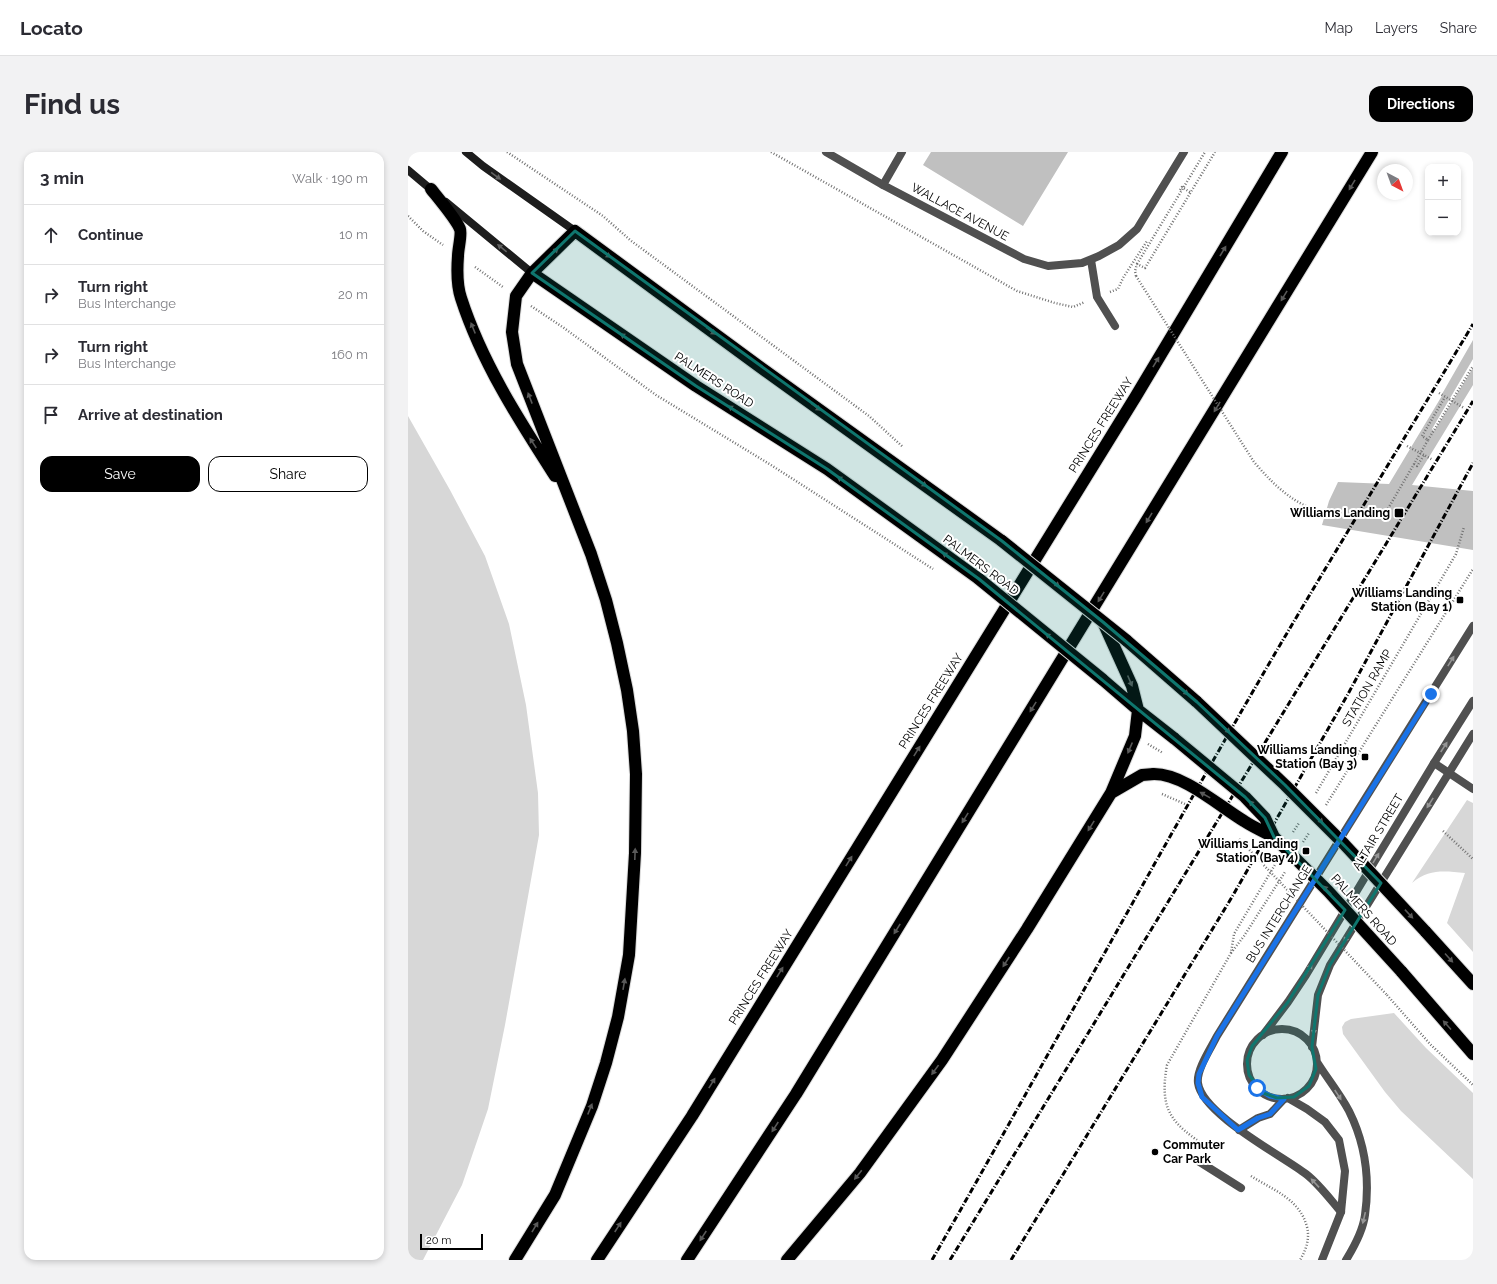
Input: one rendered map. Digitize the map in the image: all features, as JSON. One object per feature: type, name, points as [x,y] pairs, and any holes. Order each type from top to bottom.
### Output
[{"type":"highway","name":"PRINCES FREEWAY","points":[[597,1260],[692,1116],[1136,396],[1282,152]]},
{"type":"highway","points":[[688,1260],[796,1094],[1372,152]]},
{"type":"highway","points":[[431,190],[460,229],[458,256],[460,297],[477,339],[496,380],[520,422],[570,499]]},
{"type":"highway","points":[[515,1260],[554,1194],[592,1106],[606,1063],[618,1017],[629,955],[635,853],[636,774],[633,731],[627,690],[617,643],[606,600],[591,554],[517,364],[512,332],[516,296],[532,273],[575,231],[767,372],[1002,541],[1103,622],[1197,702],[1285,785],[1344,844],[1473,984]]},
{"type":"highway","name":"PALMERS ROAD","points":[[532,273],[696,386],[827,469],[979,579],[1138,710],[1204,762],[1245,797],[1264,818],[1274,837],[1328,891],[1473,1054]]},
{"type":"highway","points":[[787,1260],[860,1172],[938,1066],[1027,929],[1111,793],[1135,736],[1138,710],[1132,686],[1103,622]]},
{"type":"highway","points":[[1111,793],[1142,776],[1164,774],[1176,778],[1210,797],[1244,822],[1274,837]]},
{"type":"main road","points":[[466,152],[575,231]]},
{"type":"main road","name":"PALMERS ROAD","points":[[408,170],[532,273]]},
{"type":"street","name":"WALLACE AVENUE","points":[[826,152],[883,185],[1024,258],[1048,266],[1082,263],[1091,260],[1119,245],[1137,229],[1184,152]]},
{"type":"street","points":[[883,185],[902,152]]},
{"type":"street","points":[[1091,260],[1098,297],[1115,326]]},
{"type":"street","name":"BUS INTERCHANGE","points":[[1341,1212],[1307,1175],[1238,1130],[1202,1097],[1198,1083],[1199,1074],[1217,1036],[1473,626]]},
{"type":"street","name":"ALTAIR STREET","points":[[1263,1035],[1306,975],[1473,701]]},
{"type":"street","points":[[1312,1047],[1318,995],[1330,965],[1473,734]]},
{"type":"street","points":[[1434,763],[1473,789]]},
{"type":"street","points":[[1317,1062],[1315,1075],[1309,1086],[1299,1094],[1286,1098],[1277,1098],[1263,1093],[1257,1088],[1249,1075],[1247,1060],[1249,1053],[1257,1040],[1263,1035],[1281,1029],[1290,1030],[1299,1034],[1307,1040],[1312,1047],[1317,1062],[1349,1110],[1363,1144],[1367,1176],[1365,1216],[1356,1242],[1346,1260]]},
{"type":"street","points":[[1238,1130],[1258,1118],[1270,1114],[1286,1098]]},
{"type":"street","points":[[1286,1098],[1325,1122],[1339,1140],[1345,1170],[1341,1212],[1322,1260]]},
{"type":"street","points":[[1195,1159],[1241,1188]]},
{"type":"path","points":[[508,152],[603,216],[630,240],[869,416],[908,451]]},
{"type":"path","points":[[1205,152],[1137,264],[1135,271],[1136,276],[1254,462],[1271,482],[1290,498],[1312,510],[1336,516]]},
{"type":"path","points":[[1137,264],[1146,268],[1215,152]]},
{"type":"path","points":[[408,216],[423,231],[564,328],[656,395],[938,572]]},
{"type":"path","points":[[1416,465],[1428,440],[1473,366]]},
{"type":"path","points":[[1439,393],[1464,408]]},
{"type":"path","points":[[1428,440],[1422,436],[1445,397]]},
{"type":"path","points":[[1407,446],[1433,460]]},
{"type":"path","points":[[1382,519],[1416,465],[1424,455]]},
{"type":"path","name":"STATION RAMP","points":[[1314,797],[1456,554],[1464,527]]},
{"type":"path","points":[[1323,810],[1473,569]]},
{"type":"path","points":[[1164,774],[1160,793],[1188,805]]},
{"type":"path","points":[[1290,838],[1302,818]]},
{"type":"path","points":[[1302,843],[1311,830]]},
{"type":"path","points":[[1443,831],[1473,859]]},
{"type":"path","points":[[1236,837],[1387,994],[1430,1044],[1473,1085]]},
{"type":"path","points":[[1231,953],[1234,934],[1278,859]]},
{"type":"path","points":[[1210,1149],[1184,1132],[1173,1120],[1164,1101],[1167,1066],[1231,953],[1244,936],[1286,870]]},
{"type":"path","points":[[1250,1175],[1286,1196],[1295,1204],[1302,1214],[1308,1232],[1308,1241],[1306,1251],[1300,1260]]},
{"type":"highlighted area","points":[[575,231],[1002,541],[1103,622],[1197,702],[1285,785],[1381,883],[1330,965],[1318,995],[1312,1047],[1316,1069],[1309,1086],[1294,1097],[1277,1098],[1263,1093],[1249,1075],[1247,1060],[1252,1046],[1288,1002],[1345,910],[1274,837],[1265,818],[1245,797],[979,579],[827,469],[696,386],[532,273]]},
{"type":"shaded area","points":[[408,416],[485,556],[509,624],[526,705],[538,793],[539,835],[505,1025],[488,1109],[462,1185],[423,1260],[408,1260]]},
{"type":"shaded area","points":[[1467,800],[1473,803],[1473,952],[1447,923],[1465,873],[1430,873],[1418,878],[1412,883]]},
{"type":"shaded area","points":[[1394,1013],[1426,1048],[1473,1093],[1473,1179],[1401,1111],[1385,1092],[1343,1034],[1342,1027],[1345,1022],[1351,1019]]},
{"type":"building","points":[[931,152],[1068,152],[1023,226],[923,165]]},
{"type":"building","name":"Williams Landing","points":[[1473,340],[1473,359],[1432,429],[1434,431],[1473,368],[1473,385],[1412,485],[1473,491],[1473,550],[1322,525],[1329,501],[1338,482],[1389,484],[1443,394]]},
{"type":"railway","points":[[932,1260],[1236,721],[1473,324]]},
{"type":"railway","points":[[950,1260],[1473,401]]},
{"type":"railway","points":[[1011,1260],[1232,897],[1348,694],[1473,463]]},
{"type":"place","name":"Williams Landing","points":[[1399,513]]},
{"type":"place","name":"Williams Landing Station (Bay 1)","points":[[1460,600]]},
{"type":"place","name":"Williams Landing Station (Bay 3)","points":[[1365,757]]},
{"type":"place","name":"Williams Landing Station (Bay 4)","points":[[1306,851]]},
{"type":"place","name":"Commuter Car Park","points":[[1155,1152]]},
{"type":"route","points":[[1257,1088],[1270,1096],[1284,1099],[1270,1114],[1258,1118],[1238,1130],[1202,1097],[1198,1083],[1199,1074],[1217,1036],[1431,694]]}]
